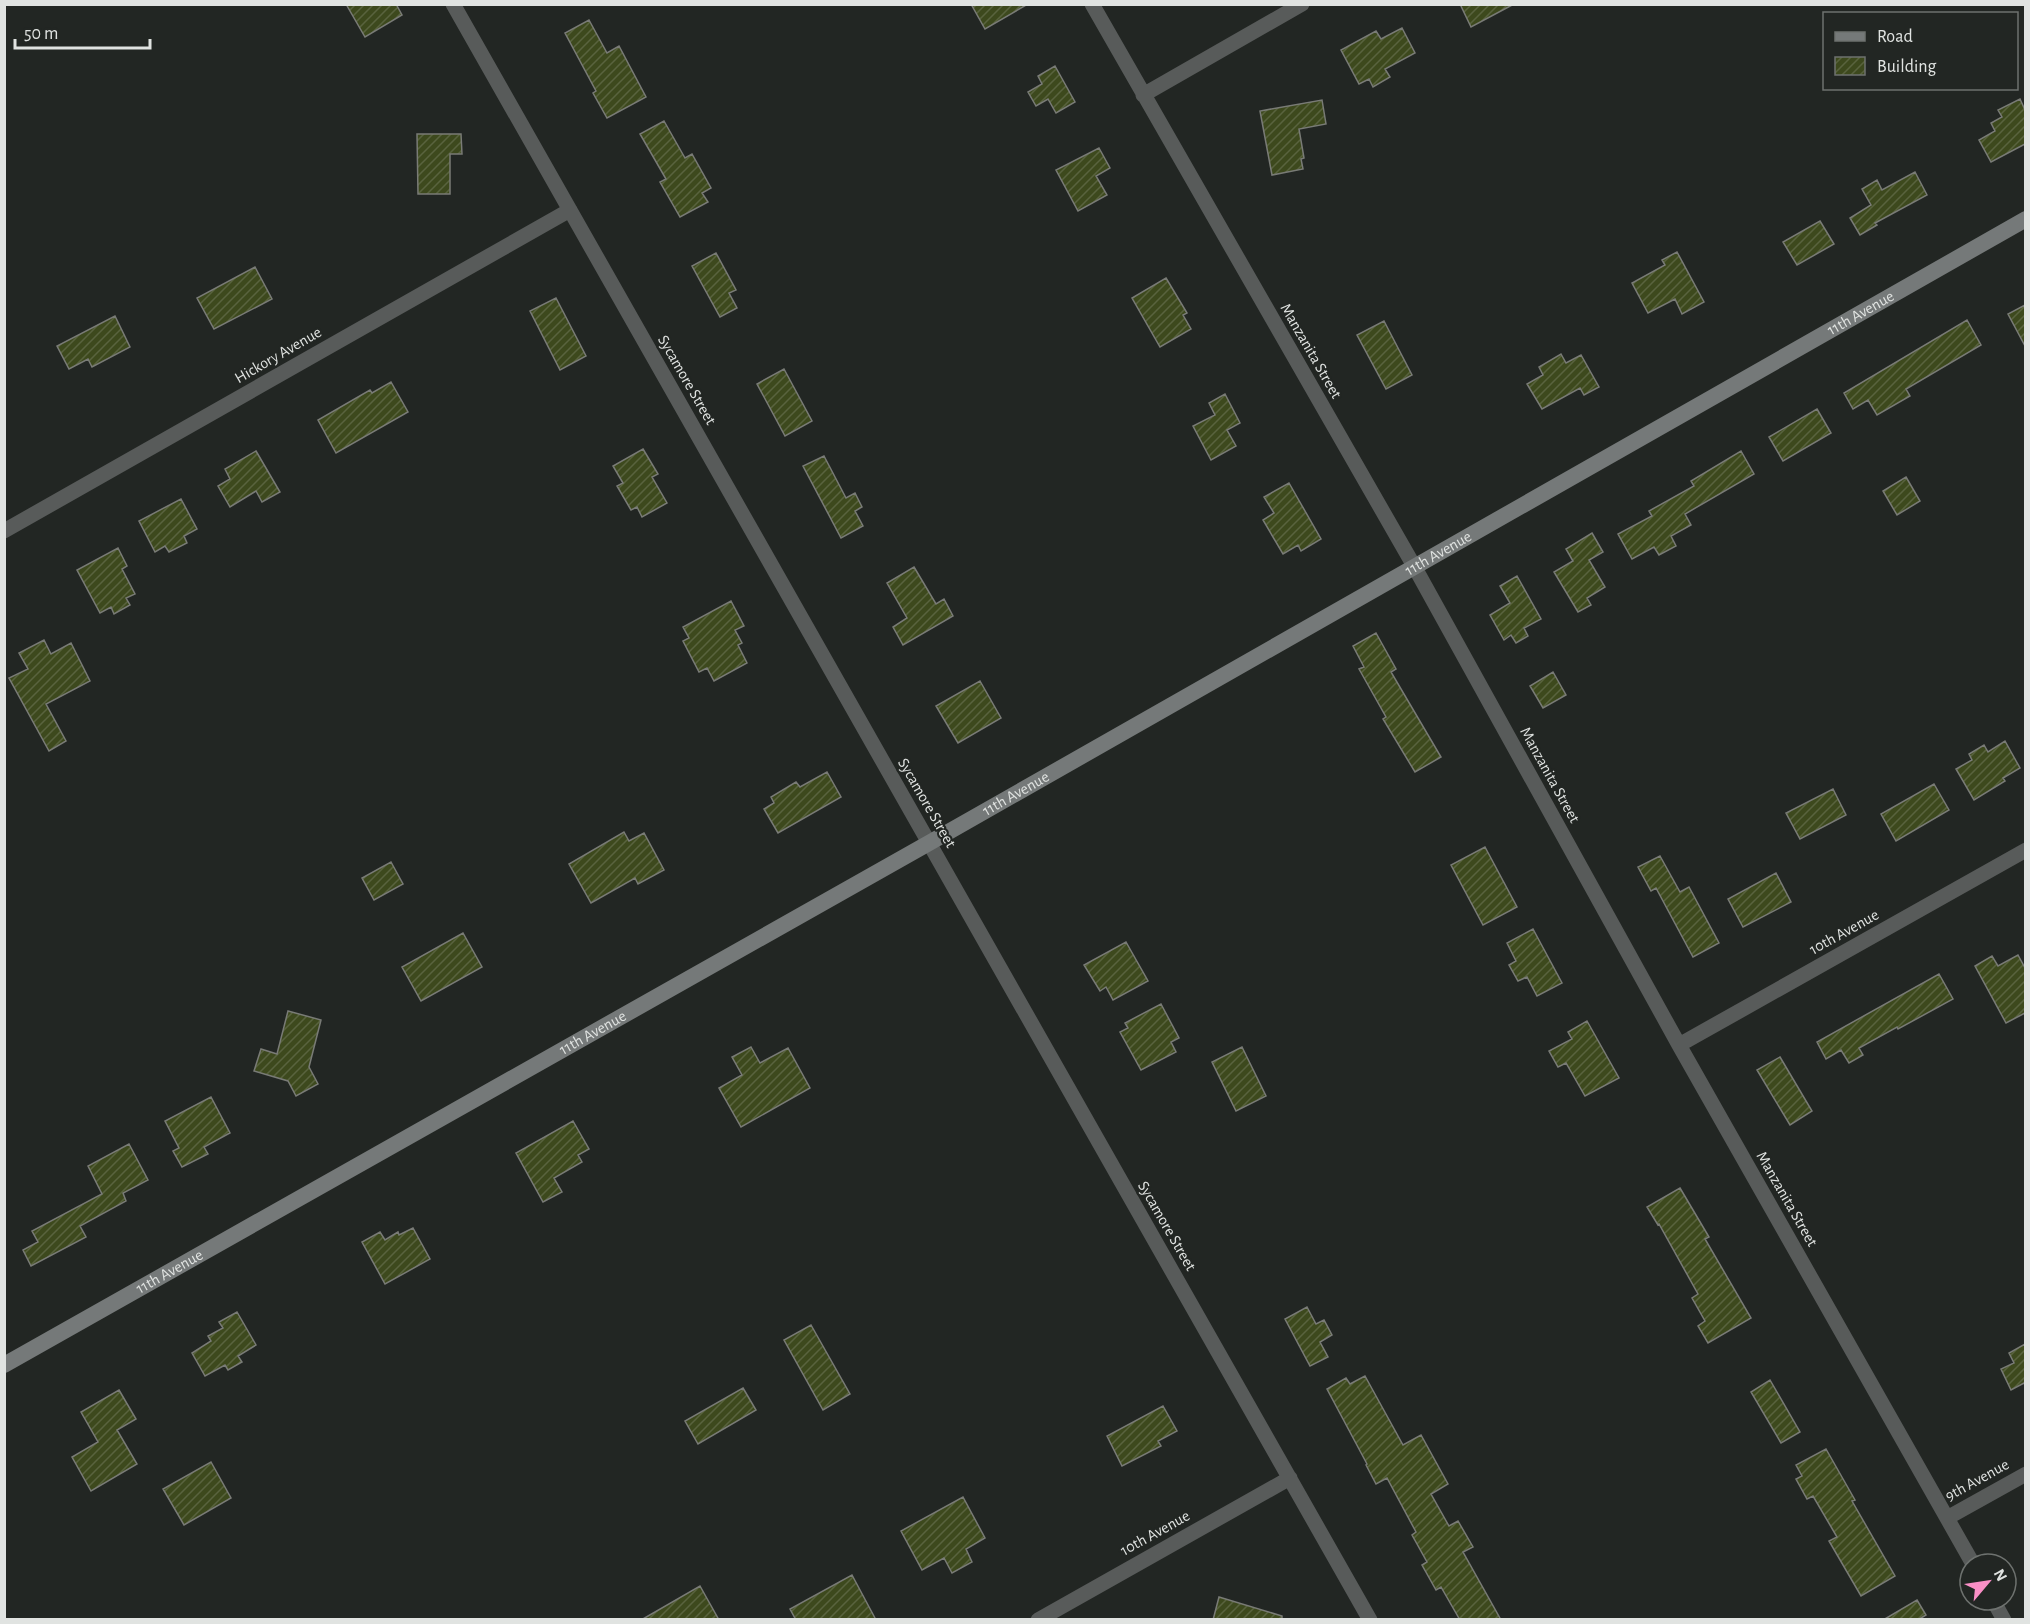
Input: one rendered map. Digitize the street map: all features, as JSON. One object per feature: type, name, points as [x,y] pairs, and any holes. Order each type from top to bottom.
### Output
[{"type":"main road","name":"11th Avenue","points":[[4,1365],[929,843],[2025,219]]},
{"type":"street","name":"Sycamore Street","points":[[453,4],[1370,1620]]},
{"type":"street","name":"Manzanita Street","points":[[1092,4],[1414,566],[1679,1045],[1966,1552]]},
{"type":"street","points":[[1143,95],[1302,4]]},
{"type":"street","name":"Hickory Avenue","points":[[4,531],[570,210]]},
{"type":"street","name":"10th Avenue","points":[[1679,1045],[2025,850]]},
{"type":"street","name":"9th Avenue","points":[[1947,1518],[2025,1474]]},
{"type":"street","name":"10th Avenue","points":[[1038,1620],[1290,1479]]},
{"type":"building","points":[[346,4],[396,4],[402,15],[365,37]]},
{"type":"building","points":[[971,4],[1028,4],[985,29]]},
{"type":"building","points":[[1460,4],[1514,4],[1471,27]]},
{"type":"building","points":[[589,20],[607,53],[619,46],[646,97],[607,118],[593,93],[596,91],[565,33]]},
{"type":"building","points":[[1402,28],[1415,53],[1385,69],[1390,77],[1373,87],[1369,79],[1359,84],[1341,50],[1376,31],[1381,39]]},
{"type":"building","points":[[1055,66],[1075,102],[1056,113],[1048,99],[1036,106],[1028,92],[1042,84],[1038,76]]},
{"type":"building","points":[[2020,99],[2025,110],[2025,144],[1991,162],[1979,140],[1995,131],[1991,123],[2002,117],[1998,110]]},
{"type":"building","points":[[1322,100],[1326,124],[1299,129],[1304,158],[1301,159],[1303,169],[1272,175],[1260,111]]},
{"type":"building","points":[[664,121],[685,158],[692,154],[711,188],[702,193],[708,202],[680,217],[660,182],[666,179],[640,134]]},
{"type":"building","points":[[417,134],[461,134],[462,154],[450,154],[450,194],[418,194]]},
{"type":"building","points":[[1099,148],[1110,168],[1096,176],[1107,195],[1078,211],[1056,170]]},
{"type":"building","points":[[1915,172],[1927,195],[1875,223],[1877,225],[1860,235],[1850,218],[1871,205],[1862,189],[1877,180],[1882,190]]},
{"type":"building","points":[[1820,221],[1834,244],[1797,265],[1783,242]]},
{"type":"building","points":[[1677,252],[1704,302],[1682,314],[1675,299],[1648,313],[1632,283],[1665,265],[1662,260]]},
{"type":"building","points":[[716,253],[736,290],[729,293],[737,308],[720,317],[692,266]]},
{"type":"building","points":[[255,267],[272,299],[214,329],[197,298]]},
{"type":"building","points":[[1166,278],[1187,313],[1183,315],[1191,329],[1160,347],[1132,298]]},
{"type":"building","points":[[556,298],[586,356],[560,370],[530,311]]},
{"type":"building","points":[[2025,305],[2025,346],[2008,314]]},
{"type":"building","points":[[115,316],[130,347],[92,367],[88,359],[69,369],[57,346]]},
{"type":"building","points":[[1967,320],[1981,345],[1906,389],[1910,396],[1877,415],[1868,400],[1853,409],[1844,393]]},
{"type":"building","points":[[1384,321],[1412,375],[1386,389],[1357,335]]},
{"type":"building","points":[[1561,354],[1566,363],[1581,355],[1599,387],[1584,395],[1580,388],[1542,409],[1527,384],[1543,375],[1539,367]]},
{"type":"building","points":[[784,369],[812,421],[785,436],[757,384]]},
{"type":"building","points":[[391,382],[408,412],[336,453],[318,420],[370,390],[372,393]]},
{"type":"building","points":[[1225,394],[1240,423],[1227,430],[1236,446],[1211,460],[1193,426],[1215,415],[1209,403]]},
{"type":"building","points":[[1817,409],[1831,433],[1783,461],[1769,437]]},
{"type":"building","points":[[643,449],[658,474],[652,477],[667,503],[642,517],[637,507],[631,510],[617,486],[623,483],[613,466]]},
{"type":"building","points":[[256,451],[280,492],[262,502],[256,491],[230,507],[218,486],[230,479],[225,469]]},
{"type":"building","points":[[1741,451],[1754,474],[1685,514],[1691,525],[1671,536],[1676,546],[1659,555],[1654,547],[1632,559],[1618,534],[1652,516],[1649,511],[1694,486],[1691,481]]},
{"type":"building","points":[[824,456],[846,498],[855,493],[862,507],[855,511],[863,526],[841,538],[803,466]]},
{"type":"building","points":[[1906,477],[1920,501],[1897,515],[1883,491]]},
{"type":"building","points":[[1289,483],[1321,539],[1301,551],[1298,545],[1283,554],[1263,520],[1274,513],[1264,497]]},
{"type":"building","points":[[181,499],[197,529],[184,536],[187,543],[169,552],[165,546],[155,552],[139,521]]},
{"type":"building","points":[[1592,533],[1603,552],[1589,560],[1605,587],[1587,598],[1591,605],[1578,612],[1554,572],[1573,561],[1566,549]]},
{"type":"building","points":[[118,548],[127,566],[122,569],[135,594],[126,598],[130,605],[114,614],[111,607],[100,613],[77,570]]},
{"type":"building","points":[[914,567],[936,604],[944,599],[953,616],[903,645],[893,627],[907,618],[887,583]]},
{"type":"building","points":[[1517,576],[1541,619],[1524,628],[1528,636],[1516,643],[1511,635],[1504,640],[1490,615],[1510,603],[1500,586]]},
{"type":"building","points":[[731,601],[744,626],[735,630],[742,643],[738,645],[747,663],[714,681],[707,668],[699,672],[683,641],[689,638],[683,627]]},
{"type":"building","points":[[1376,633],[1396,669],[1391,672],[1441,757],[1415,772],[1383,719],[1386,717],[1359,669],[1364,667],[1353,646]]},
{"type":"building","points":[[44,640],[51,654],[71,643],[90,681],[46,704],[66,741],[49,751],[9,678],[28,669],[19,653]]},
{"type":"building","points":[[1553,672],[1566,695],[1543,708],[1530,686]]},
{"type":"building","points":[[980,681],[1001,718],[958,743],[936,706]]},
{"type":"building","points":[[2005,741],[2020,768],[2003,778],[2005,781],[1974,800],[1956,769],[1972,760],[1969,754],[1984,745],[1988,752]]},
{"type":"building","points":[[827,772],[841,797],[778,833],[764,809],[774,803],[771,797],[796,782],[800,787]]},
{"type":"building","points":[[1934,784],[1949,810],[1896,841],[1881,814]]},
{"type":"building","points":[[1833,789],[1846,815],[1800,839],[1786,813]]},
{"type":"building","points":[[624,832],[629,841],[644,833],[664,870],[638,884],[635,878],[591,903],[569,864]]},
{"type":"building","points":[[1485,847],[1517,907],[1483,925],[1451,865]]},
{"type":"building","points":[[1660,856],[1680,892],[1689,887],[1719,943],[1693,957],[1656,888],[1651,891],[1638,867]]},
{"type":"building","points":[[391,862],[403,884],[374,900],[362,878]]},
{"type":"building","points":[[1776,873],[1791,902],[1743,927],[1728,899]]},
{"type":"building","points":[[1533,929],[1562,983],[1537,996],[1527,977],[1518,981],[1509,965],[1516,961],[1507,943]]},
{"type":"building","points":[[463,933],[482,967],[421,1001],[402,967]]},
{"type":"building","points":[[1126,942],[1148,981],[1113,1000],[1106,987],[1100,991],[1084,965]]},
{"type":"building","points":[[2018,955],[2025,968],[2025,1013],[2006,1023],[1975,966],[1992,956],[1998,966]]},
{"type":"building","points":[[1939,974],[1953,999],[1859,1048],[1863,1055],[1849,1063],[1841,1050],[1826,1059],[1817,1042]]},
{"type":"building","points":[[1161,1004],[1179,1038],[1171,1042],[1176,1052],[1141,1070],[1120,1032],[1128,1028],[1125,1023]]},
{"type":"building","points":[[288,1011],[321,1020],[309,1067],[318,1084],[296,1096],[288,1081],[254,1071],[261,1049],[277,1054]]},
{"type":"building","points":[[1587,1021],[1619,1078],[1585,1096],[1566,1063],[1558,1067],[1549,1051],[1572,1039],[1568,1032]]},
{"type":"building","points":[[751,1047],[760,1063],[788,1048],[810,1088],[741,1127],[719,1088],[742,1075],[732,1057]]},
{"type":"building","points":[[1242,1047],[1266,1096],[1236,1111],[1212,1062]]},
{"type":"building","points":[[1780,1057],[1812,1111],[1790,1125],[1757,1070]]},
{"type":"building","points":[[211,1097],[230,1133],[204,1147],[208,1154],[182,1167],[173,1151],[179,1148],[165,1121]]},
{"type":"building","points":[[573,1121],[589,1149],[578,1155],[582,1162],[554,1178],[562,1192],[543,1202],[516,1153]]},
{"type":"building","points":[[129,1144],[148,1180],[123,1193],[126,1201],[80,1226],[86,1237],[31,1266],[23,1250],[38,1242],[32,1231],[102,1194],[88,1166]]},
{"type":"building","points":[[1680,1188],[1709,1237],[1705,1239],[1751,1318],[1708,1343],[1698,1326],[1705,1321],[1692,1298],[1698,1294],[1647,1207]]},
{"type":"building","points":[[413,1228],[430,1259],[385,1284],[362,1242],[380,1232],[385,1240],[398,1232],[399,1235]]},
{"type":"building","points":[[1307,1307],[1316,1324],[1324,1320],[1332,1335],[1320,1342],[1328,1357],[1310,1366],[1285,1319]]},
{"type":"building","points":[[237,1312],[256,1345],[238,1356],[242,1362],[228,1370],[225,1365],[205,1376],[192,1353],[211,1341],[208,1336],[223,1328],[219,1322]]},
{"type":"building","points":[[811,1325],[850,1394],[823,1410],[784,1340]]},
{"type":"building","points":[[2025,1344],[2025,1385],[2024,1383],[2011,1390],[2001,1369],[2014,1363],[2009,1353]]},
{"type":"building","points":[[1365,1376],[1403,1445],[1421,1435],[1448,1484],[1431,1494],[1449,1526],[1458,1521],[1473,1547],[1463,1552],[1501,1620],[1460,1620],[1441,1587],[1436,1590],[1422,1565],[1427,1562],[1412,1535],[1416,1532],[1387,1478],[1376,1484],[1327,1389],[1346,1378],[1350,1384]]},
{"type":"building","points":[[1770,1380],[1800,1432],[1781,1443],[1751,1392]]},
{"type":"building","points":[[743,1388],[756,1410],[698,1444],[685,1421]]},
{"type":"building","points":[[119,1390],[136,1419],[117,1430],[137,1464],[91,1491],[72,1457],[98,1442],[81,1412]]},
{"type":"building","points":[[1163,1406],[1177,1431],[1158,1441],[1161,1446],[1122,1466],[1107,1436]]},
{"type":"building","points":[[1826,1449],[1855,1500],[1852,1501],[1895,1576],[1861,1596],[1829,1541],[1837,1537],[1813,1496],[1807,1499],[1796,1479],[1802,1476],[1796,1465]]},
{"type":"building","points":[[211,1462],[231,1498],[184,1525],[163,1489]]},
{"type":"building","points":[[963,1497],[985,1538],[966,1549],[972,1562],[952,1573],[944,1558],[922,1570],[901,1531]]},
{"type":"building","points":[[852,1575],[876,1620],[796,1620],[790,1609]]},
{"type":"building","points":[[700,1586],[719,1620],[641,1620]]},
{"type":"building","points":[[1219,1597],[1282,1616],[1282,1620],[1213,1620]]},
{"type":"building","points":[[1917,1600],[1926,1615],[1918,1620],[1883,1620]]}]
